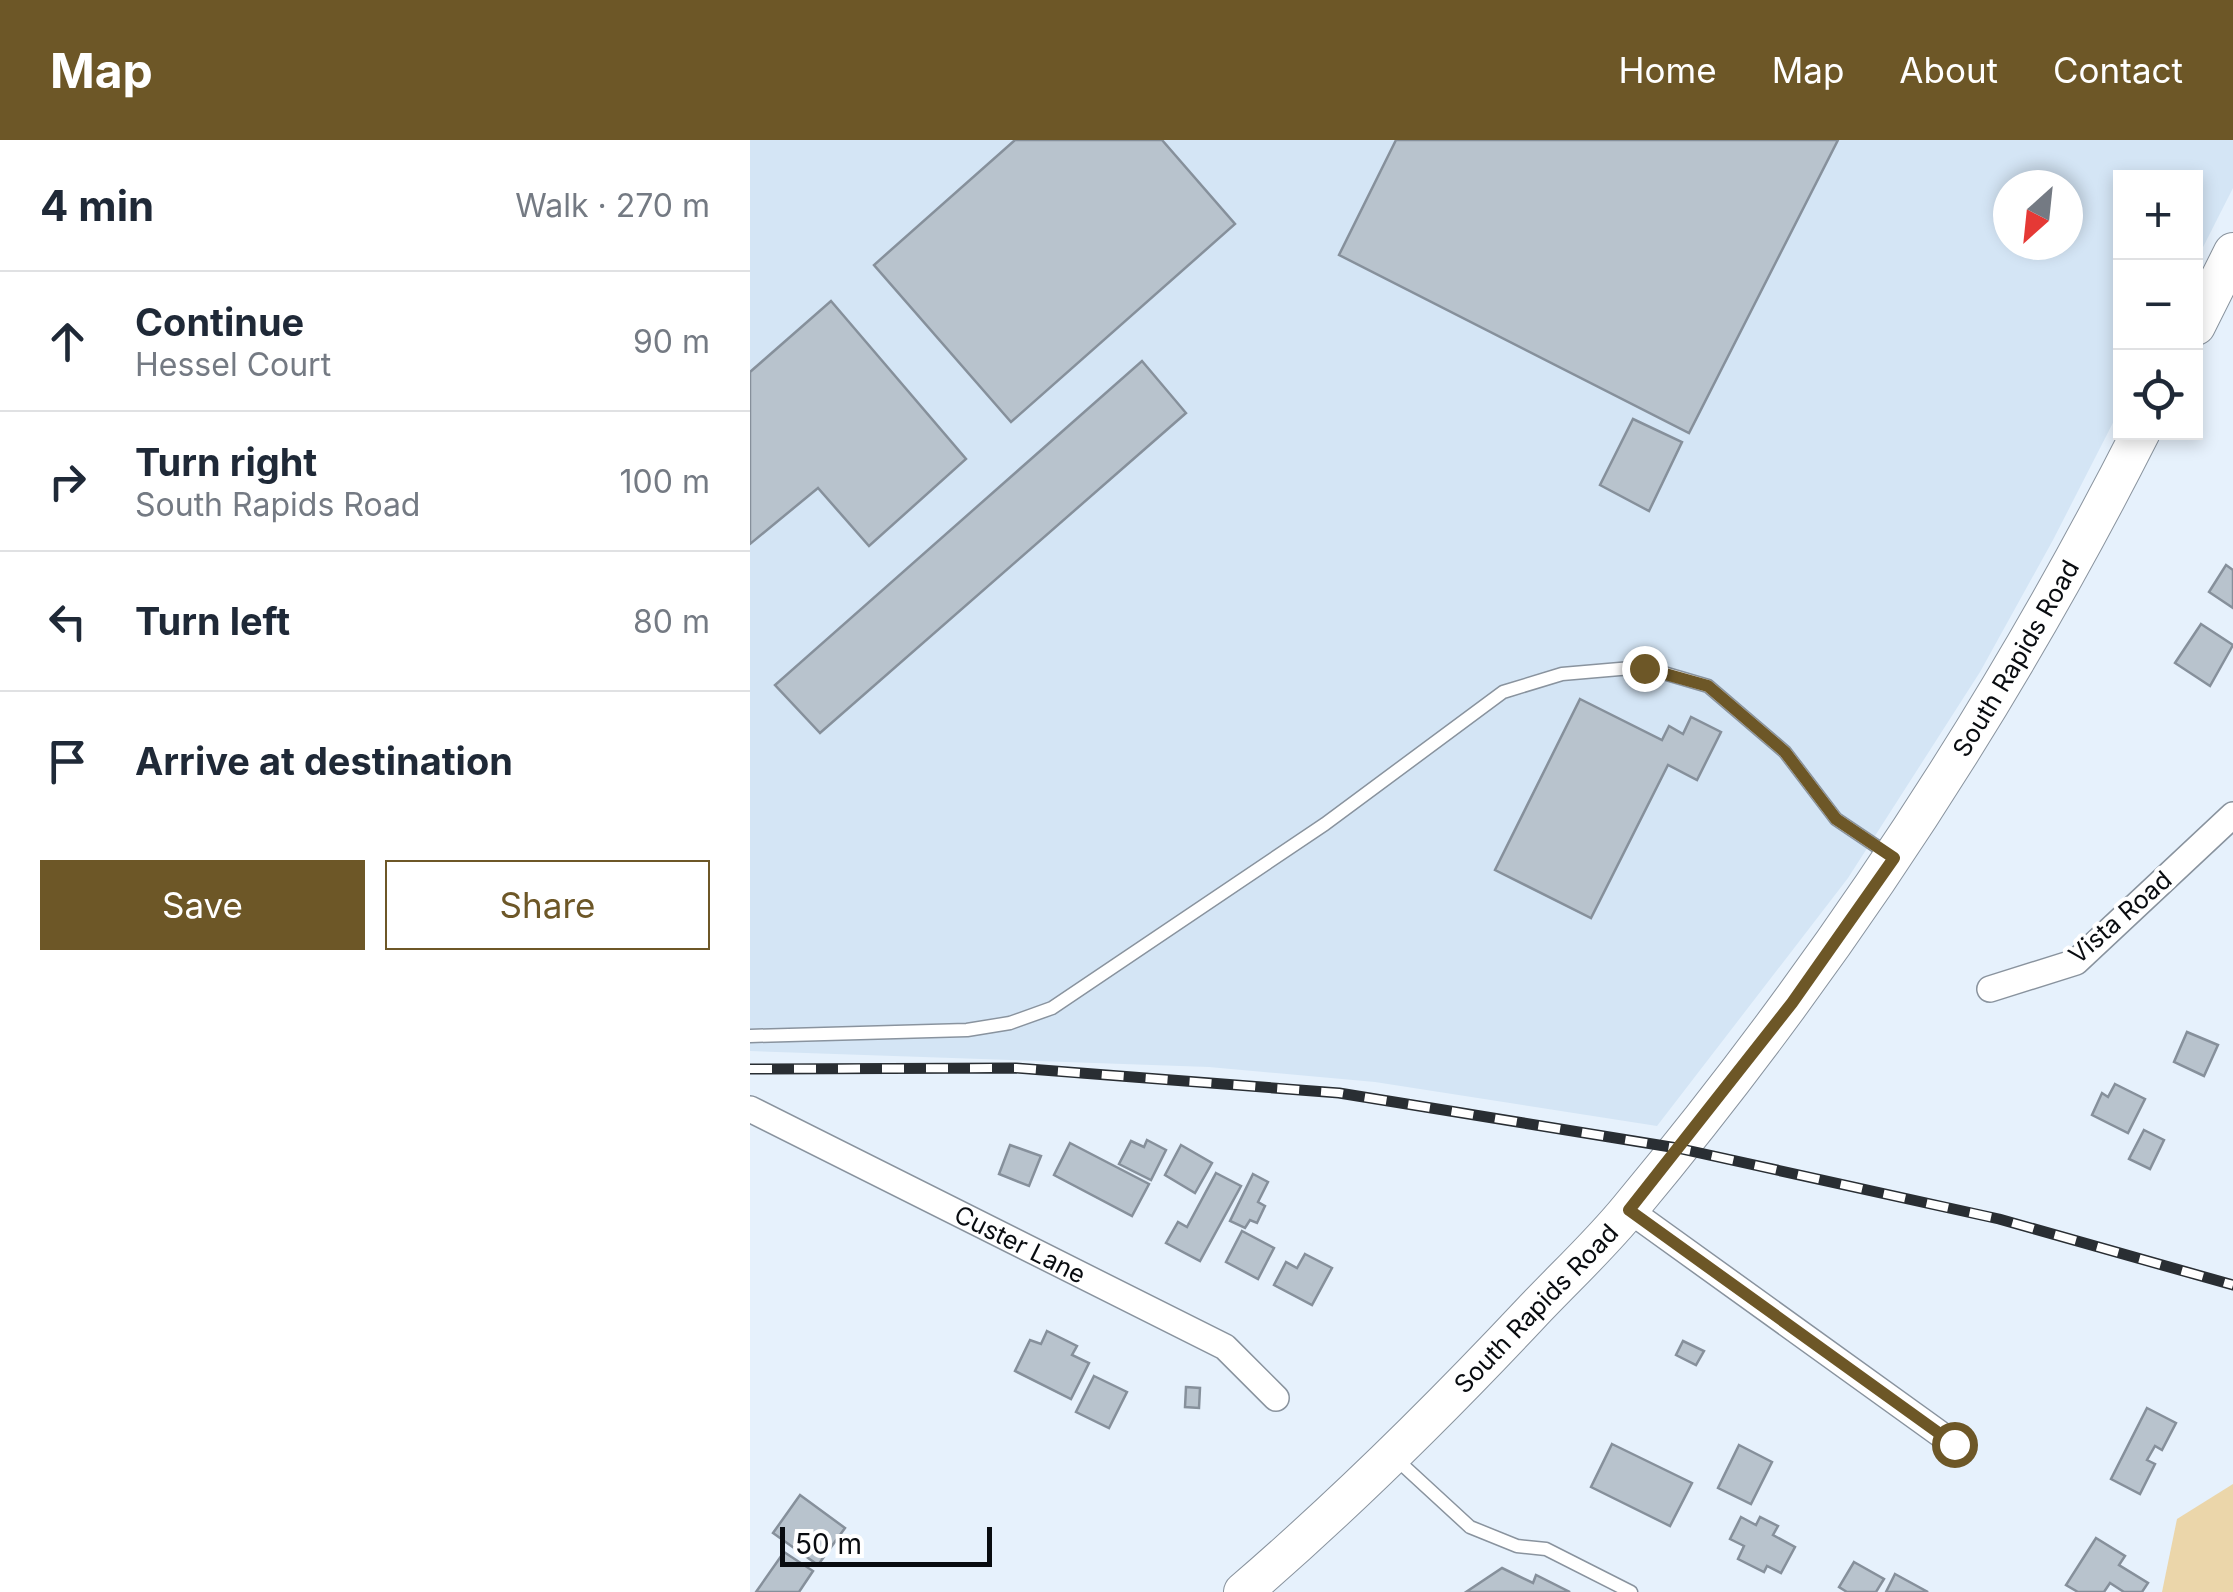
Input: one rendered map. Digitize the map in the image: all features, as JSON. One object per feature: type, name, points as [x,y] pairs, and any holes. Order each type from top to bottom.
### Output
[{"type":"main road","points":[[2203,312],[2233,252]]},
{"type":"main road","name":"South Rapids Road","points":[[1244,1592],[1393,1456],[1629,1210],[1792,1003],[1956,763],[2054,598],[2137,440]]},
{"type":"street","name":"Vista Road","points":[[1990,989],[2076,962],[2233,815]]},
{"type":"street","name":"Custer Lane","points":[[750,1109],[1225,1347],[1276,1398]]},
{"type":"street","points":[[1629,1210],[1954,1444]]},
{"type":"lane","points":[[750,1036],[967,1030],[1010,1023],[1052,1008],[1325,824],[1504,692],[1562,674],[1644,668],[1708,686],[1785,752],[1836,819],[1894,858]]},
{"type":"lane","points":[[1393,1456],[1470,1527],[1517,1546],[1546,1549],[1631,1592]]},
{"type":"shaded area","points":[[750,140],[2233,140],[2233,188],[2203,247],[2203,170],[2113,170],[2113,423],[1980,672],[1848,878],[1657,1126],[1375,1082],[1209,1067],[750,1051]]},
{"type":"shaded area","points":[[2233,1484],[2233,1592],[2162,1592],[2177,1519]]},
{"type":"building","points":[[1015,140],[1162,140],[1235,224],[1011,422],[874,265]]},
{"type":"building","points":[[1396,140],[1838,140],[1689,433],[1339,255]]},
{"type":"building","points":[[831,301],[966,459],[869,546],[818,488],[750,544],[750,372]]},
{"type":"building","points":[[1142,361],[1186,413],[820,733],[775,685]]},
{"type":"building","points":[[1633,419],[1682,442],[1649,511],[1600,485]]},
{"type":"building","points":[[2226,565],[2233,570],[2233,608],[2209,592]]},
{"type":"building","points":[[2201,624],[2233,645],[2210,686],[2175,663]]},
{"type":"building","points":[[1580,699],[1662,740],[1669,726],[1683,734],[1691,717],[1721,732],[1697,780],[1668,765],[1591,918],[1495,870]]},
{"type":"building","points":[[2187,1032],[2218,1045],[2204,1076],[2174,1062]]},
{"type":"building","points":[[2115,1084],[2145,1099],[2128,1133],[2092,1115],[2102,1093],[2108,1097]]},
{"type":"building","points":[[2144,1130],[2164,1140],[2150,1169],[2129,1159]]},
{"type":"building","points":[[1147,1140],[1166,1150],[1151,1180],[1119,1164],[1131,1141],[1144,1147]]},
{"type":"building","points":[[1070,1143],[1149,1184],[1132,1216],[1054,1175]]},
{"type":"building","points":[[1010,1145],[1041,1156],[1029,1186],[999,1174]]},
{"type":"building","points":[[1181,1145],[1212,1163],[1195,1193],[1165,1175]]},
{"type":"building","points":[[1216,1173],[1241,1186],[1200,1261],[1166,1243],[1178,1222],[1187,1227]]},
{"type":"building","points":[[1253,1174],[1268,1182],[1258,1202],[1265,1206],[1257,1223],[1250,1220],[1245,1228],[1230,1221]]},
{"type":"building","points":[[1242,1231],[1274,1248],[1258,1279],[1226,1262]]},
{"type":"building","points":[[1305,1254],[1332,1268],[1312,1305],[1274,1285],[1286,1262],[1297,1268]]},
{"type":"building","points":[[1047,1331],[1077,1346],[1072,1355],[1089,1363],[1071,1399],[1015,1371],[1030,1340],[1041,1344]]},
{"type":"building","points":[[1683,1341],[1704,1351],[1696,1365],[1676,1355]]},
{"type":"building","points":[[1094,1376],[1127,1392],[1109,1428],[1076,1412]]},
{"type":"building","points":[[1186,1387],[1200,1388],[1199,1408],[1185,1407]]},
{"type":"building","points":[[2147,1408],[2176,1423],[2162,1450],[2155,1446],[2147,1460],[2155,1464],[2140,1494],[2111,1479]]},
{"type":"building","points":[[1612,1444],[1692,1483],[1670,1526],[1591,1487]]},
{"type":"building","points":[[1739,1445],[1772,1462],[1751,1504],[1718,1488]]},
{"type":"building","points":[[800,1495],[845,1528],[818,1565],[773,1533]]},
{"type":"building","points":[[1741,1517],[1756,1525],[1760,1517],[1778,1526],[1773,1535],[1795,1547],[1781,1573],[1767,1566],[1764,1572],[1738,1559],[1744,1546],[1730,1539]]},
{"type":"building","points":[[2096,1538],[2125,1556],[2119,1565],[2148,1583],[2142,1592],[2124,1592],[2110,1583],[2104,1592],[2078,1592],[2066,1585]]},
{"type":"building","points":[[784,1552],[813,1571],[799,1592],[756,1592]]},
{"type":"building","points":[[1854,1562],[1884,1579],[1876,1592],[1847,1592],[1839,1587]]},
{"type":"building","points":[[1502,1568],[1533,1583],[1536,1575],[1570,1592],[1466,1592]]},
{"type":"building","points":[[1895,1574],[1928,1592],[1886,1592]]},
{"type":"railway","points":[[750,1069],[1016,1068],[1339,1093],[1677,1148],[1999,1219],[2233,1285]]},
{"type":"route","points":[[1644,668],[1708,686],[1785,752],[1836,819],[1894,858],[1792,1003],[1629,1210],[1954,1444]]}]
